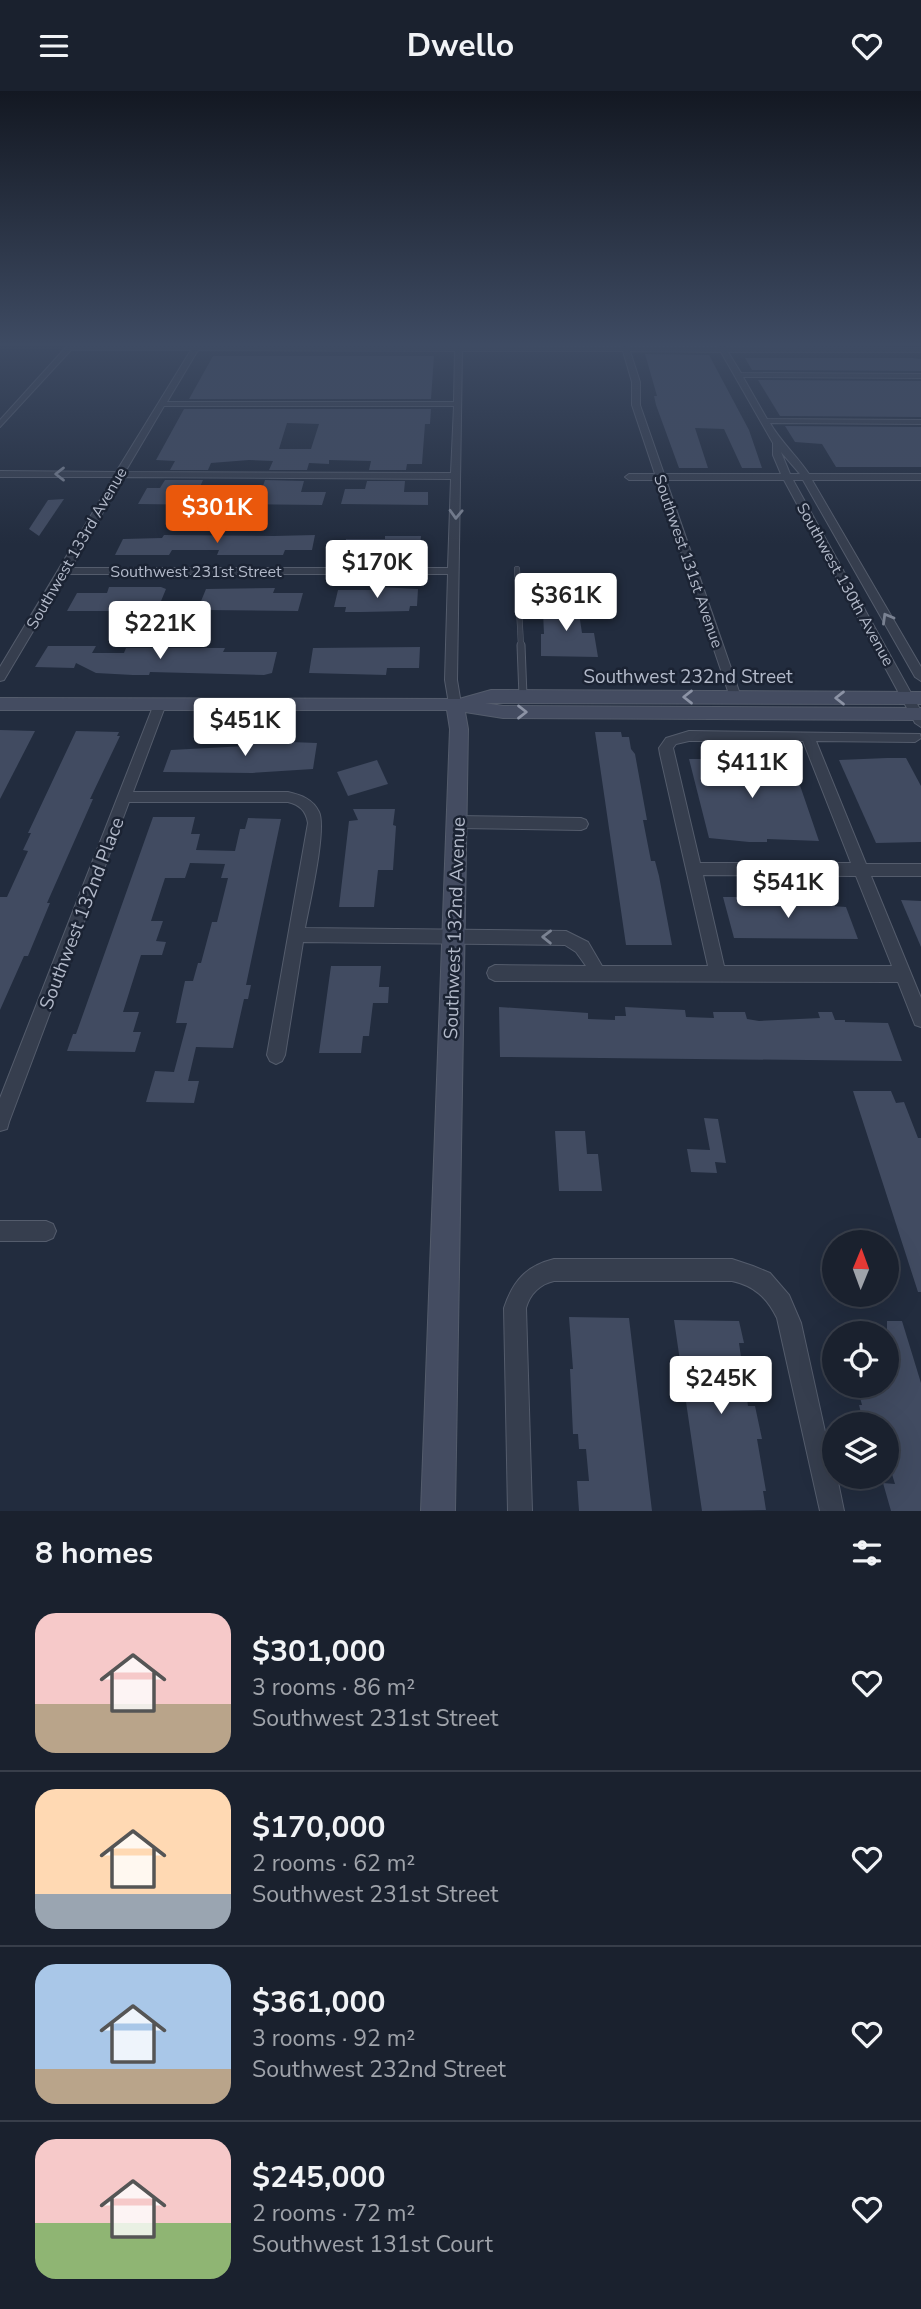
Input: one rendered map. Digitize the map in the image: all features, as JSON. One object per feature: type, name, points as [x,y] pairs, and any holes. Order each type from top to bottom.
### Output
[{"type":"street","points":[[0,425],[12,411]]},
{"type":"street","name":"Southwest 133rd Avenue","points":[[0,677],[157,411]]},
{"type":"street","name":"Southwest 132nd Avenue","points":[[438,1511],[459,729],[451,680],[458,411]]},
{"type":"street","name":"Southwest 131st Avenue","points":[[638,411],[735,697]]},
{"type":"street","name":"Southwest 130th Avenue","points":[[759,411],[777,443],[795,460],[806,477],[921,677]]},
{"type":"street","points":[[765,421],[921,422]]},
{"type":"street","name":"Southwest 130th Avenue","points":[[777,443],[778,459],[918,709]]},
{"type":"street","points":[[0,474],[457,476]]},
{"type":"street","points":[[629,477],[921,477]]},
{"type":"street","name":"Southwest 231st Street","points":[[63,571],[454,571]]},
{"type":"street","name":"Southwest 232nd Street","points":[[455,704],[491,696],[735,697],[918,709]]},
{"type":"street","name":"Southwest 232nd Street","points":[[0,704],[455,704],[503,712],[918,709]]},
{"type":"street","name":"Southwest 132nd Place","points":[[0,1122],[160,704]]},
{"type":"street","points":[[718,974],[667,754],[666,748],[671,741],[689,736],[915,737]]},
{"type":"street","points":[[807,736],[921,1019]]},
{"type":"street","points":[[126,797],[279,797],[296,799],[308,806],[315,823],[275,1055]]},
{"type":"street","points":[[457,822],[581,824]]},
{"type":"street","points":[[693,869],[921,870]]},
{"type":"street","points":[[296,936],[566,938],[585,949],[597,973]]},
{"type":"street","points":[[495,973],[903,974]]},
{"type":"street","points":[[0,1231],[46,1231]]},
{"type":"street","points":[[520,1511],[515,1318],[518,1297],[531,1279],[546,1271],[644,1270],[732,1271],[755,1275],[772,1289],[789,1322],[832,1511]]},
{"type":"lane","points":[[517,569],[523,696]]},
{"type":"building","points":[[183,411],[431,411],[430,424],[425,424],[422,464],[407,464],[406,470],[369,470],[371,461],[329,460],[329,464],[309,463],[307,470],[269,470],[273,461],[249,460],[211,463],[208,470],[170,470],[175,461],[156,460]],"holes":[[[287,423],[319,424],[311,449],[279,449]]]},
{"type":"building","points":[[658,411],[739,411],[749,430],[762,468],[742,468],[724,429],[695,428],[708,468],[679,468]]},
{"type":"building","points":[[777,411],[921,411],[921,417],[780,416]]},
{"type":"building","points":[[785,426],[921,427],[921,467],[836,467],[822,444],[795,442]]},
{"type":"building","points":[[165,480],[203,480],[198,491],[222,492],[217,505],[138,504],[147,488],[160,488]]},
{"type":"building","points":[[265,480],[304,481],[301,492],[326,492],[322,505],[236,504],[242,489],[262,489]]},
{"type":"building","points":[[367,481],[405,481],[404,492],[428,492],[428,505],[341,504],[345,489],[365,489]]},
{"type":"building","points":[[64,499],[39,536],[29,529],[48,500]]},
{"type":"building","points":[[164,535],[315,535],[312,550],[285,550],[283,555],[217,555],[219,550],[172,550],[169,555],[115,555],[123,539],[162,538]]},
{"type":"building","points":[[385,536],[421,536],[419,555],[343,555],[346,539],[385,539]]},
{"type":"building","points":[[109,587],[166,589],[159,606],[146,606],[144,611],[67,611],[77,593],[107,593]]},
{"type":"building","points":[[380,587],[418,589],[417,606],[410,606],[409,611],[361,612],[345,612],[346,607],[334,607],[338,590],[379,590]]},
{"type":"building","points":[[275,588],[273,593],[303,593],[298,611],[205,610],[206,606],[199,606],[206,589]]},
{"type":"building","points":[[554,600],[574,600],[582,633],[594,633],[598,657],[541,656],[543,612],[555,613]]},
{"type":"building","points":[[48,646],[96,646],[92,653],[124,653],[126,648],[225,648],[223,652],[277,652],[272,673],[264,675],[150,672],[149,675],[133,675],[96,673],[76,663],[74,668],[35,667]]},
{"type":"building","points":[[420,647],[419,668],[387,668],[386,675],[309,673],[313,648]]},
{"type":"building","points":[[0,730],[35,731],[0,799]]},
{"type":"building","points":[[76,731],[119,732],[117,736],[120,736],[90,799],[93,799],[47,903],[50,903],[28,956],[24,956],[0,1010],[0,897],[7,897],[28,851],[23,850],[31,833],[28,833]]},
{"type":"building","points":[[595,732],[621,732],[622,737],[629,737],[631,749],[635,754],[647,820],[643,820],[651,861],[655,861],[659,876],[672,945],[626,945]]},
{"type":"building","points":[[249,736],[264,736],[263,741],[317,743],[313,769],[252,773],[163,772],[171,750],[246,746]]},
{"type":"building","points":[[906,758],[921,786],[921,842],[876,843],[839,760]]},
{"type":"building","points":[[689,759],[766,759],[767,762],[792,762],[819,841],[767,839],[767,842],[749,842],[709,838]]},
{"type":"building","points":[[377,760],[388,784],[348,796],[337,772]]},
{"type":"building","points":[[353,809],[395,809],[393,870],[378,870],[374,907],[339,907],[349,821],[358,820]]},
{"type":"building","points":[[153,817],[195,817],[191,834],[200,834],[196,850],[235,851],[240,829],[245,829],[248,818],[281,819],[246,985],[251,985],[248,999],[244,999],[233,1048],[196,1047],[188,1081],[199,1081],[194,1103],[146,1102],[155,1071],[174,1072],[187,1023],[176,1023],[185,981],[193,981],[212,922],[217,922],[228,878],[221,878],[225,864],[190,863],[185,878],[165,878],[151,921],[163,921],[156,941],[166,942],[162,955],[141,955],[123,1012],[139,1012],[133,1032],[141,1032],[135,1052],[67,1051],[73,1034],[76,1034]]},
{"type":"building","points":[[723,897],[737,897],[738,900],[782,900],[781,897],[795,897],[796,900],[815,900],[817,905],[846,907],[858,939],[734,938]]},
{"type":"building","points":[[901,900],[921,901],[921,947]]},
{"type":"building","points":[[331,966],[381,966],[379,987],[389,987],[388,1003],[373,1003],[369,1036],[363,1036],[361,1053],[319,1053]]},
{"type":"building","points":[[499,1007],[588,1013],[588,1019],[615,1020],[615,1016],[626,1016],[625,1007],[685,1010],[686,1017],[714,1018],[713,1012],[745,1012],[747,1019],[759,1021],[820,1018],[818,1012],[832,1012],[835,1020],[845,1022],[888,1023],[902,1061],[500,1057]]},
{"type":"building","points":[[853,1091],[891,1091],[896,1103],[904,1102],[918,1138],[921,1138],[921,1292],[918,1292]]},
{"type":"building","points":[[704,1118],[718,1119],[726,1163],[715,1162],[717,1173],[691,1172],[687,1149],[710,1150]]},
{"type":"building","points":[[555,1131],[585,1131],[587,1154],[598,1154],[602,1191],[559,1191]]},
{"type":"building","points":[[569,1317],[629,1318],[652,1511],[579,1511],[577,1481],[589,1481],[586,1449],[579,1449],[578,1434],[573,1434],[570,1369],[573,1369]]},
{"type":"building","points":[[674,1320],[739,1321],[744,1343],[739,1343],[748,1406],[755,1406],[762,1439],[757,1439],[766,1491],[763,1491],[766,1510],[702,1511]]},
{"type":"building","points":[[899,1321],[902,1321],[921,1383],[921,1511],[891,1511],[885,1489],[899,1489],[899,1412],[861,1412],[859,1405],[862,1405],[860,1398],[899,1398]]}]
